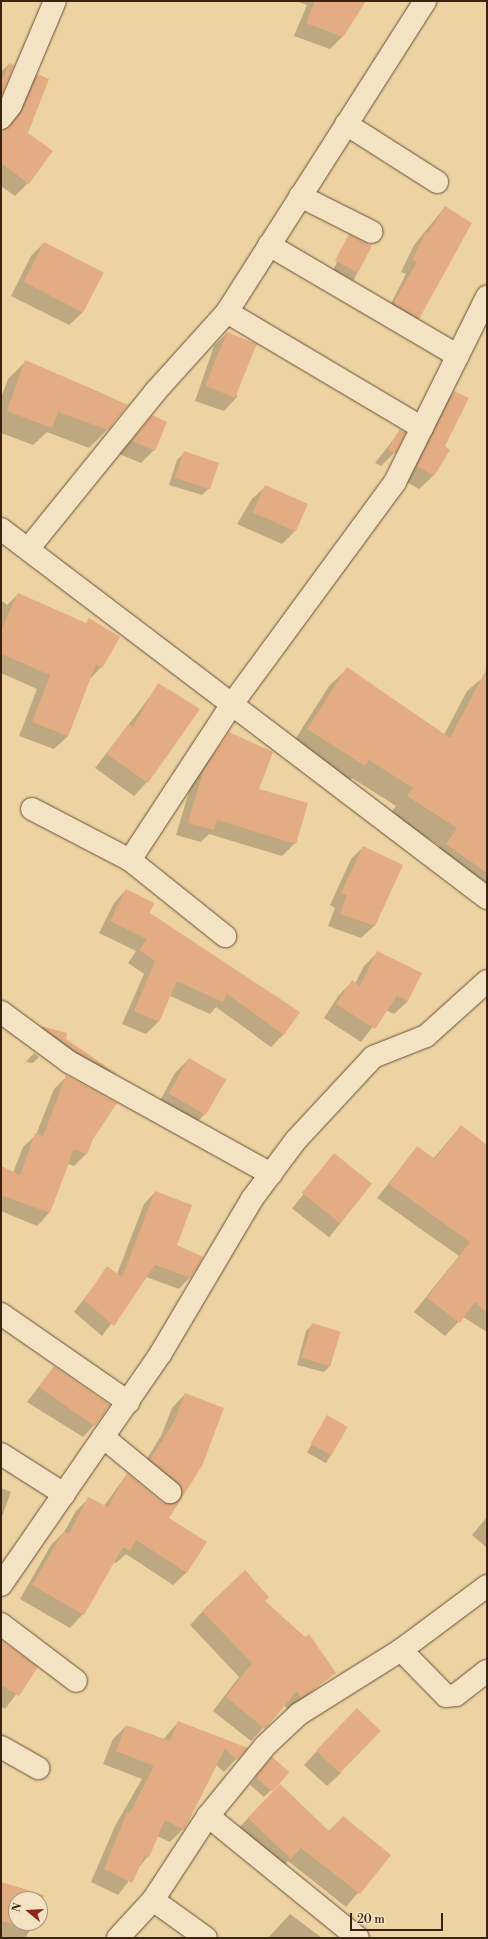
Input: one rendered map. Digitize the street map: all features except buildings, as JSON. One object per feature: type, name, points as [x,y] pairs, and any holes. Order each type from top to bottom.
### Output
[{"type":"street","points":[[1,118],[11,105],[55,1]]},
{"type":"street","points":[[28,549],[155,392],[227,312],[425,1]]},
{"type":"street","points":[[346,124],[437,182]]},
{"type":"street","points":[[300,196],[372,232]]},
{"type":"street","points":[[269,246],[458,356]]},
{"type":"street","points":[[130,860],[232,704],[395,482],[487,297]]},
{"type":"street","points":[[227,312],[422,428]]},
{"type":"street","points":[[1,530],[28,549],[113,617],[232,704],[487,898]]},
{"type":"street","points":[[32,810],[130,860],[225,936]]},
{"type":"street","points":[[1,1585],[9,1559],[64,1494],[128,1402],[271,1174],[296,1140],[372,1057],[426,1036],[487,981]]},
{"type":"street","points":[[1,1012],[69,1062],[271,1174]]},
{"type":"street","points":[[1,1314],[128,1402]]},
{"type":"street","points":[[103,1437],[170,1492]]},
{"type":"street","points":[[1,1454],[64,1494]]},
{"type":"street","points":[[118,1938],[153,1900],[208,1816],[264,1746],[299,1714],[401,1650],[487,1586]]},
{"type":"street","points":[[1,1624],[76,1681]]},
{"type":"street","points":[[401,1650],[446,1696],[456,1695],[487,1671]]},
{"type":"street","points":[[1,1747],[38,1768]]},
{"type":"street","points":[[208,1816],[358,1938]]},
{"type":"street","points":[[153,1900],[206,1938]]}]
